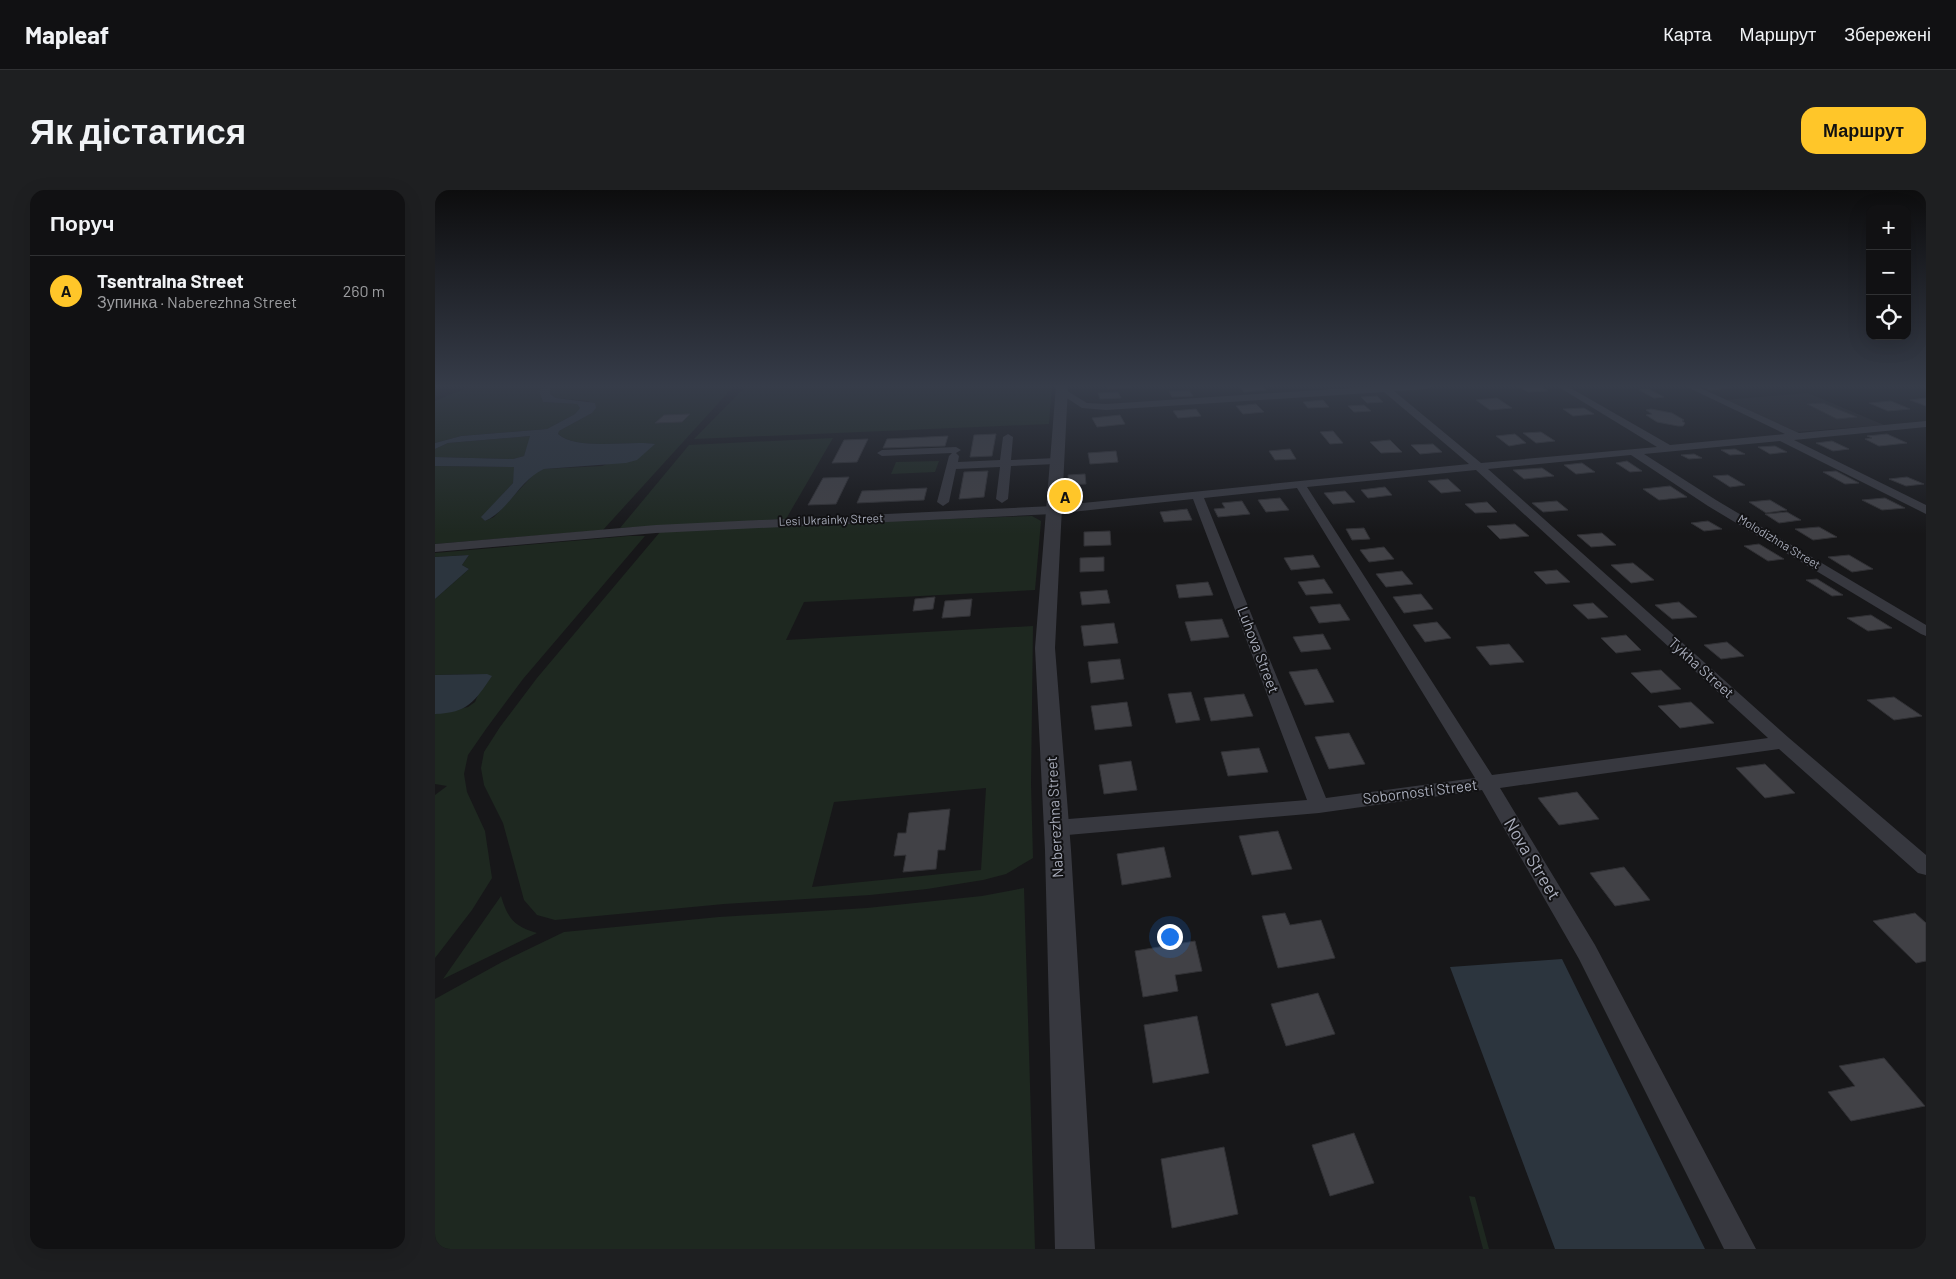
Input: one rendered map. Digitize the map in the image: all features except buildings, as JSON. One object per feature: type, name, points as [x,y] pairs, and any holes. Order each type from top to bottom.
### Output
[{"type":"street","name":"Naberezhna Street","points":[[1058,435],[1045,648],[1056,828],[1075,1249]]},
{"type":"street","name":"Tykha Street","points":[[1441,435],[1479,467],[1783,742],[1926,867]]},
{"type":"street","points":[[1647,435],[1669,448]]},
{"type":"street","name":"Lesi Ukrainky Street","points":[[435,548],[610,533],[790,521],[1053,510],[1803,435]]},
{"type":"street","points":[[1001,499],[1008,438]]},
{"type":"street","points":[[1782,438],[1926,510]]},
{"type":"street","points":[[882,453],[957,444],[943,502]]},
{"type":"street","name":"Molodizhna Street","points":[[1633,452],[1712,503],[1926,631]]},
{"type":"street","points":[[952,466],[1056,461]]},
{"type":"street","name":"Nova Street","points":[[1300,484],[1488,784],[1587,952],[1740,1249]]},
{"type":"street","name":"Luhova Street","points":[[1197,495],[1319,806]]},
{"type":"street","name":"Sobornosti Street","points":[[1056,828],[1319,806],[1783,742]]},
{"type":"shaded area","points":[[435,435],[468,435],[461,436],[435,443]]},
{"type":"shaded area","points":[[561,435],[689,435],[603,530],[435,544],[435,466],[515,467],[513,483],[482,517],[485,521],[494,517],[535,473],[544,469],[602,466],[654,444],[590,444],[567,439]]},
{"type":"shaded area","points":[[561,435],[567,439],[590,444],[655,444],[637,460],[626,463],[544,469],[528,480],[501,510],[485,521],[481,517],[513,483],[514,467],[435,466],[435,457],[513,459],[524,456],[530,436],[448,443],[435,449],[435,443],[461,436]]},
{"type":"shaded area","points":[[698,435],[779,435],[694,439]]},
{"type":"shaded area","points":[[531,436],[524,456],[513,459],[435,457],[435,449],[448,443]]},
{"type":"shaded area","points":[[833,438],[786,519],[620,528],[689,445]]},
{"type":"shaded area","points":[[939,461],[935,472],[891,474],[896,462]]},
{"type":"shaded area","points":[[1032,516],[1041,521],[1035,590],[804,602],[786,640],[1033,626],[1031,784],[1033,858],[1006,874],[983,880],[927,889],[870,895],[724,904],[555,920],[537,915],[524,900],[503,823],[484,785],[481,768],[484,752],[500,727],[537,678],[660,532],[778,525]],"holes":[[[986,788],[981,870],[812,887],[834,802]]]},
{"type":"shaded area","points":[[645,536],[523,679],[468,755],[464,774],[467,792],[485,831],[492,878],[472,910],[435,958],[435,795],[447,786],[435,784],[435,714],[468,707],[475,702],[487,674],[435,675],[435,599],[469,569],[462,565],[469,555],[435,557],[435,553]]},
{"type":"shaded area","points":[[469,555],[462,565],[469,569],[435,599],[435,557]]},
{"type":"shaded area","points":[[487,674],[492,676],[481,692],[469,704],[455,711],[435,714],[435,675]]},
{"type":"shaded area","points":[[1024,888],[1035,1249],[435,1249],[435,999],[502,962],[564,932],[719,917],[867,908],[982,896]]},
{"type":"shaded area","points":[[501,896],[509,916],[523,928],[537,933],[443,979]]},
{"type":"shaded area","points":[[1562,959],[1705,1249],[1555,1249],[1450,967]]},
{"type":"shaded area","points":[[1469,1196],[1475,1197],[1489,1249],[1483,1249]]},
{"type":"place","name":"Tsentralna Street","points":[[1065,496]]}]
